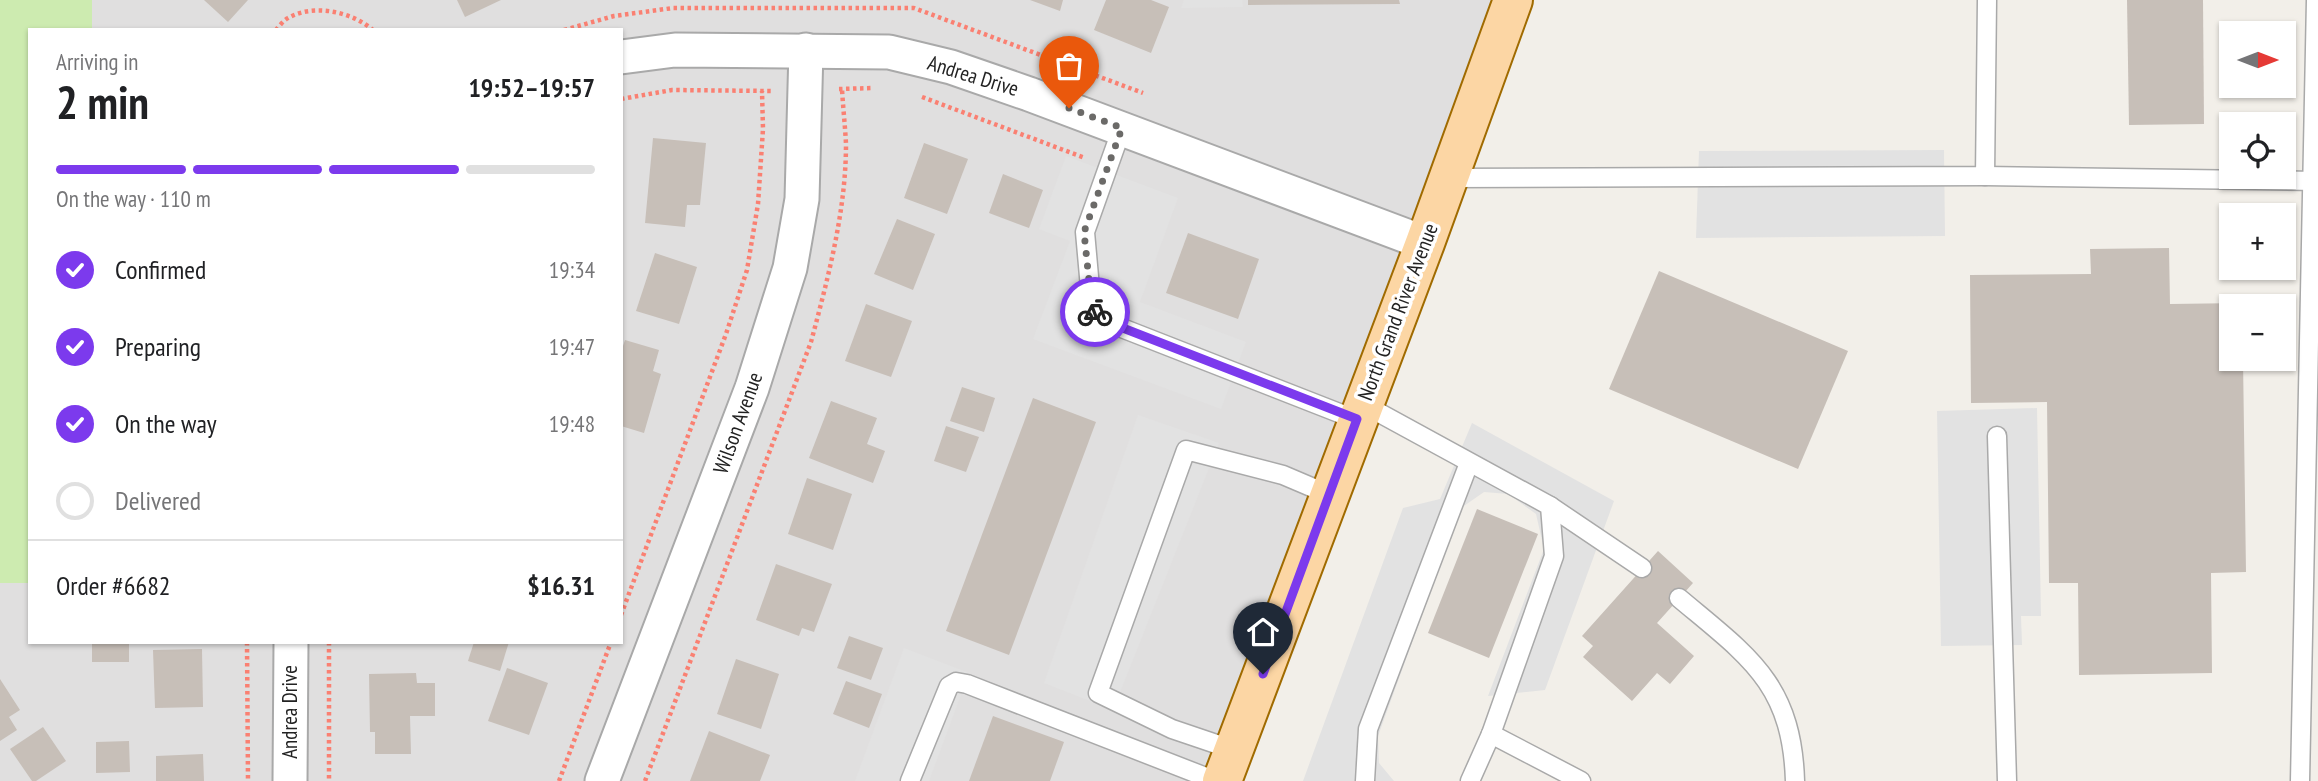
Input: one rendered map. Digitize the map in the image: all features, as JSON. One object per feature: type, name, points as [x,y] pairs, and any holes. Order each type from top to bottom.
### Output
[{"type":"main road","name":"North Grand River Avenue","points":[[1224,771],[1425,243],[1513,0]]},
{"type":"street","name":"Andrea Drive","points":[[623,57],[675,50],[889,52],[951,67],[1122,128],[1425,243]]},
{"type":"street","name":"Wilson Avenue","points":[[602,781],[748,401],[790,268],[802,199],[806,50]]},
{"type":"street","name":"Andrea Drive","points":[[290,781],[291,644]]},
{"type":"lane","points":[[1984,176],[1987,0]]},
{"type":"lane","points":[[2306,778],[2316,0]]},
{"type":"lane","points":[[1122,128],[1084,232],[1092,310],[1110,323],[1360,412],[1469,463],[1550,506],[1642,568]]},
{"type":"lane","points":[[1448,178],[1984,176],[2315,181]]},
{"type":"lane","points":[[1997,436],[2007,781]]},
{"type":"lane","points":[[1224,771],[1172,729],[1098,693],[1186,450],[1283,475],[1330,495]]},
{"type":"lane","points":[[1365,781],[1368,729],[1469,463]]},
{"type":"lane","points":[[1470,781],[1491,734],[1554,556],[1550,506]]},
{"type":"lane","points":[[1679,598],[1751,659],[1779,700],[1794,750],[1795,781]]},
{"type":"lane","points":[[909,781],[949,686],[956,682],[1224,771]]},
{"type":"lane","points":[[1491,734],[1581,781]]},
{"type":"path","points":[[278,28],[288,18],[314,11],[337,12],[361,20],[371,28]]},
{"type":"path","points":[[623,99],[672,90],[806,92],[883,88]]},
{"type":"path","points":[[623,610],[726,334],[747,270],[758,204],[763,129],[762,91]]},
{"type":"path","points":[[914,94],[1108,167]]},
{"type":"path","points":[[247,644],[248,781]]},
{"type":"path","points":[[329,644],[329,781]]},
{"type":"path","points":[[559,781],[610,644]]},
{"type":"shaded area","points":[[0,0],[1516,0],[1223,781],[0,781]]},
{"type":"shaded area","points":[[1184,0],[1242,0],[1243,7],[1181,8]]},
{"type":"shaded area","points":[[1944,150],[1945,236],[1696,238],[1699,151]]},
{"type":"shaded area","points":[[1066,156],[1178,198],[1140,302],[1246,342],[1221,409],[1033,339],[1070,241],[1039,229]]},
{"type":"shaded area","points":[[2037,408],[2041,616],[2021,616],[2022,645],[1941,646],[1937,411]]},
{"type":"shaded area","points":[[1138,415],[1219,443],[1113,710],[1044,683]]},
{"type":"shaded area","points":[[1472,423],[1614,501],[1545,690],[1488,696],[1544,549],[1536,514],[1508,494],[1484,492],[1461,508],[1378,736],[1379,763],[1394,781],[1303,781],[1403,508],[1440,499]]},
{"type":"shaded area","points":[[904,648],[969,673],[929,781],[855,781]]},
{"type":"green space","points":[[0,0],[92,0],[92,28],[28,28],[28,583],[0,583]]},
{"type":"building","points":[[204,0],[248,0],[228,22]]},
{"type":"building","points":[[457,0],[501,0],[465,17]]},
{"type":"building","points":[[1030,0],[1063,0],[1060,11]]},
{"type":"building","points":[[1106,0],[1151,0],[1169,7],[1151,53],[1094,30]]},
{"type":"building","points":[[1248,0],[1399,0],[1400,4],[1248,5]]},
{"type":"building","points":[[2127,0],[2203,0],[2204,124],[2129,125]]},
{"type":"building","points":[[653,138],[706,143],[700,205],[687,205],[685,227],[645,223]]},
{"type":"building","points":[[924,143],[968,159],[947,214],[904,198]]},
{"type":"building","points":[[1003,174],[1043,190],[1029,228],[989,213]]},
{"type":"building","points":[[897,219],[935,234],[913,290],[874,274]]},
{"type":"building","points":[[1188,233],[1259,259],[1238,319],[1166,293]]},
{"type":"building","points":[[2169,248],[2170,304],[2219,303],[2219,371],[2243,371],[2246,572],[2211,573],[2212,673],[2079,675],[2078,583],[2049,583],[2047,402],[1971,403],[1970,275],[2091,274],[2090,249]]},
{"type":"building","points":[[655,253],[697,267],[679,324],[636,311]]},
{"type":"building","points":[[1659,271],[1848,351],[1798,469],[1609,389]]},
{"type":"building","points":[[866,304],[912,321],[891,377],[845,361]]},
{"type":"building","points":[[625,340],[659,350],[653,371],[661,374],[644,433],[623,427]]},
{"type":"building","points":[[962,387],[995,398],[984,432],[950,421]]},
{"type":"building","points":[[1033,398],[1096,422],[1009,655],[946,631]]},
{"type":"building","points":[[831,401],[877,418],[867,444],[885,451],[873,483],[809,458]]},
{"type":"building","points":[[946,426],[979,437],[966,472],[934,461]]},
{"type":"building","points":[[807,478],[852,494],[833,550],[788,534]]},
{"type":"building","points":[[1477,509],[1538,534],[1489,658],[1428,633]]},
{"type":"building","points":[[1658,551],[1693,583],[1657,623],[1694,656],[1670,684],[1657,673],[1632,701],[1583,657],[1593,646],[1582,636]]},
{"type":"building","points":[[776,564],[832,584],[814,632],[802,628],[799,636],[756,620]]},
{"type":"building","points":[[849,636],[883,648],[871,680],[837,668]]},
{"type":"building","points":[[92,644],[129,644],[129,662],[92,662]]},
{"type":"building","points":[[473,644],[508,644],[500,671],[468,661]]},
{"type":"building","points":[[202,649],[203,707],[155,708],[153,650]]},
{"type":"building","points":[[736,659],[779,674],[761,729],[717,714]]},
{"type":"building","points":[[507,668],[548,683],[529,735],[488,721]]},
{"type":"building","points":[[416,673],[417,683],[435,683],[435,716],[410,716],[411,754],[375,754],[375,732],[370,732],[369,674]]},
{"type":"building","points":[[0,679],[20,710],[9,717],[17,730],[0,741]]},
{"type":"building","points":[[846,681],[882,694],[869,728],[833,714]]},
{"type":"building","points":[[993,716],[1064,742],[1050,781],[969,781]]},
{"type":"building","points":[[43,727],[66,761],[32,781],[10,749]]},
{"type":"building","points":[[709,731],[770,755],[760,781],[690,781]]},
{"type":"building","points":[[129,741],[130,772],[96,773],[96,742]]},
{"type":"building","points":[[203,754],[204,781],[156,781],[156,756]]},
{"type":"way so far","points":[[1069,108],[1122,128],[1084,232],[1092,310],[1095,312]]},
{"type":"route","points":[[1095,312],[1110,323],[1357,419],[1263,674]]}]
